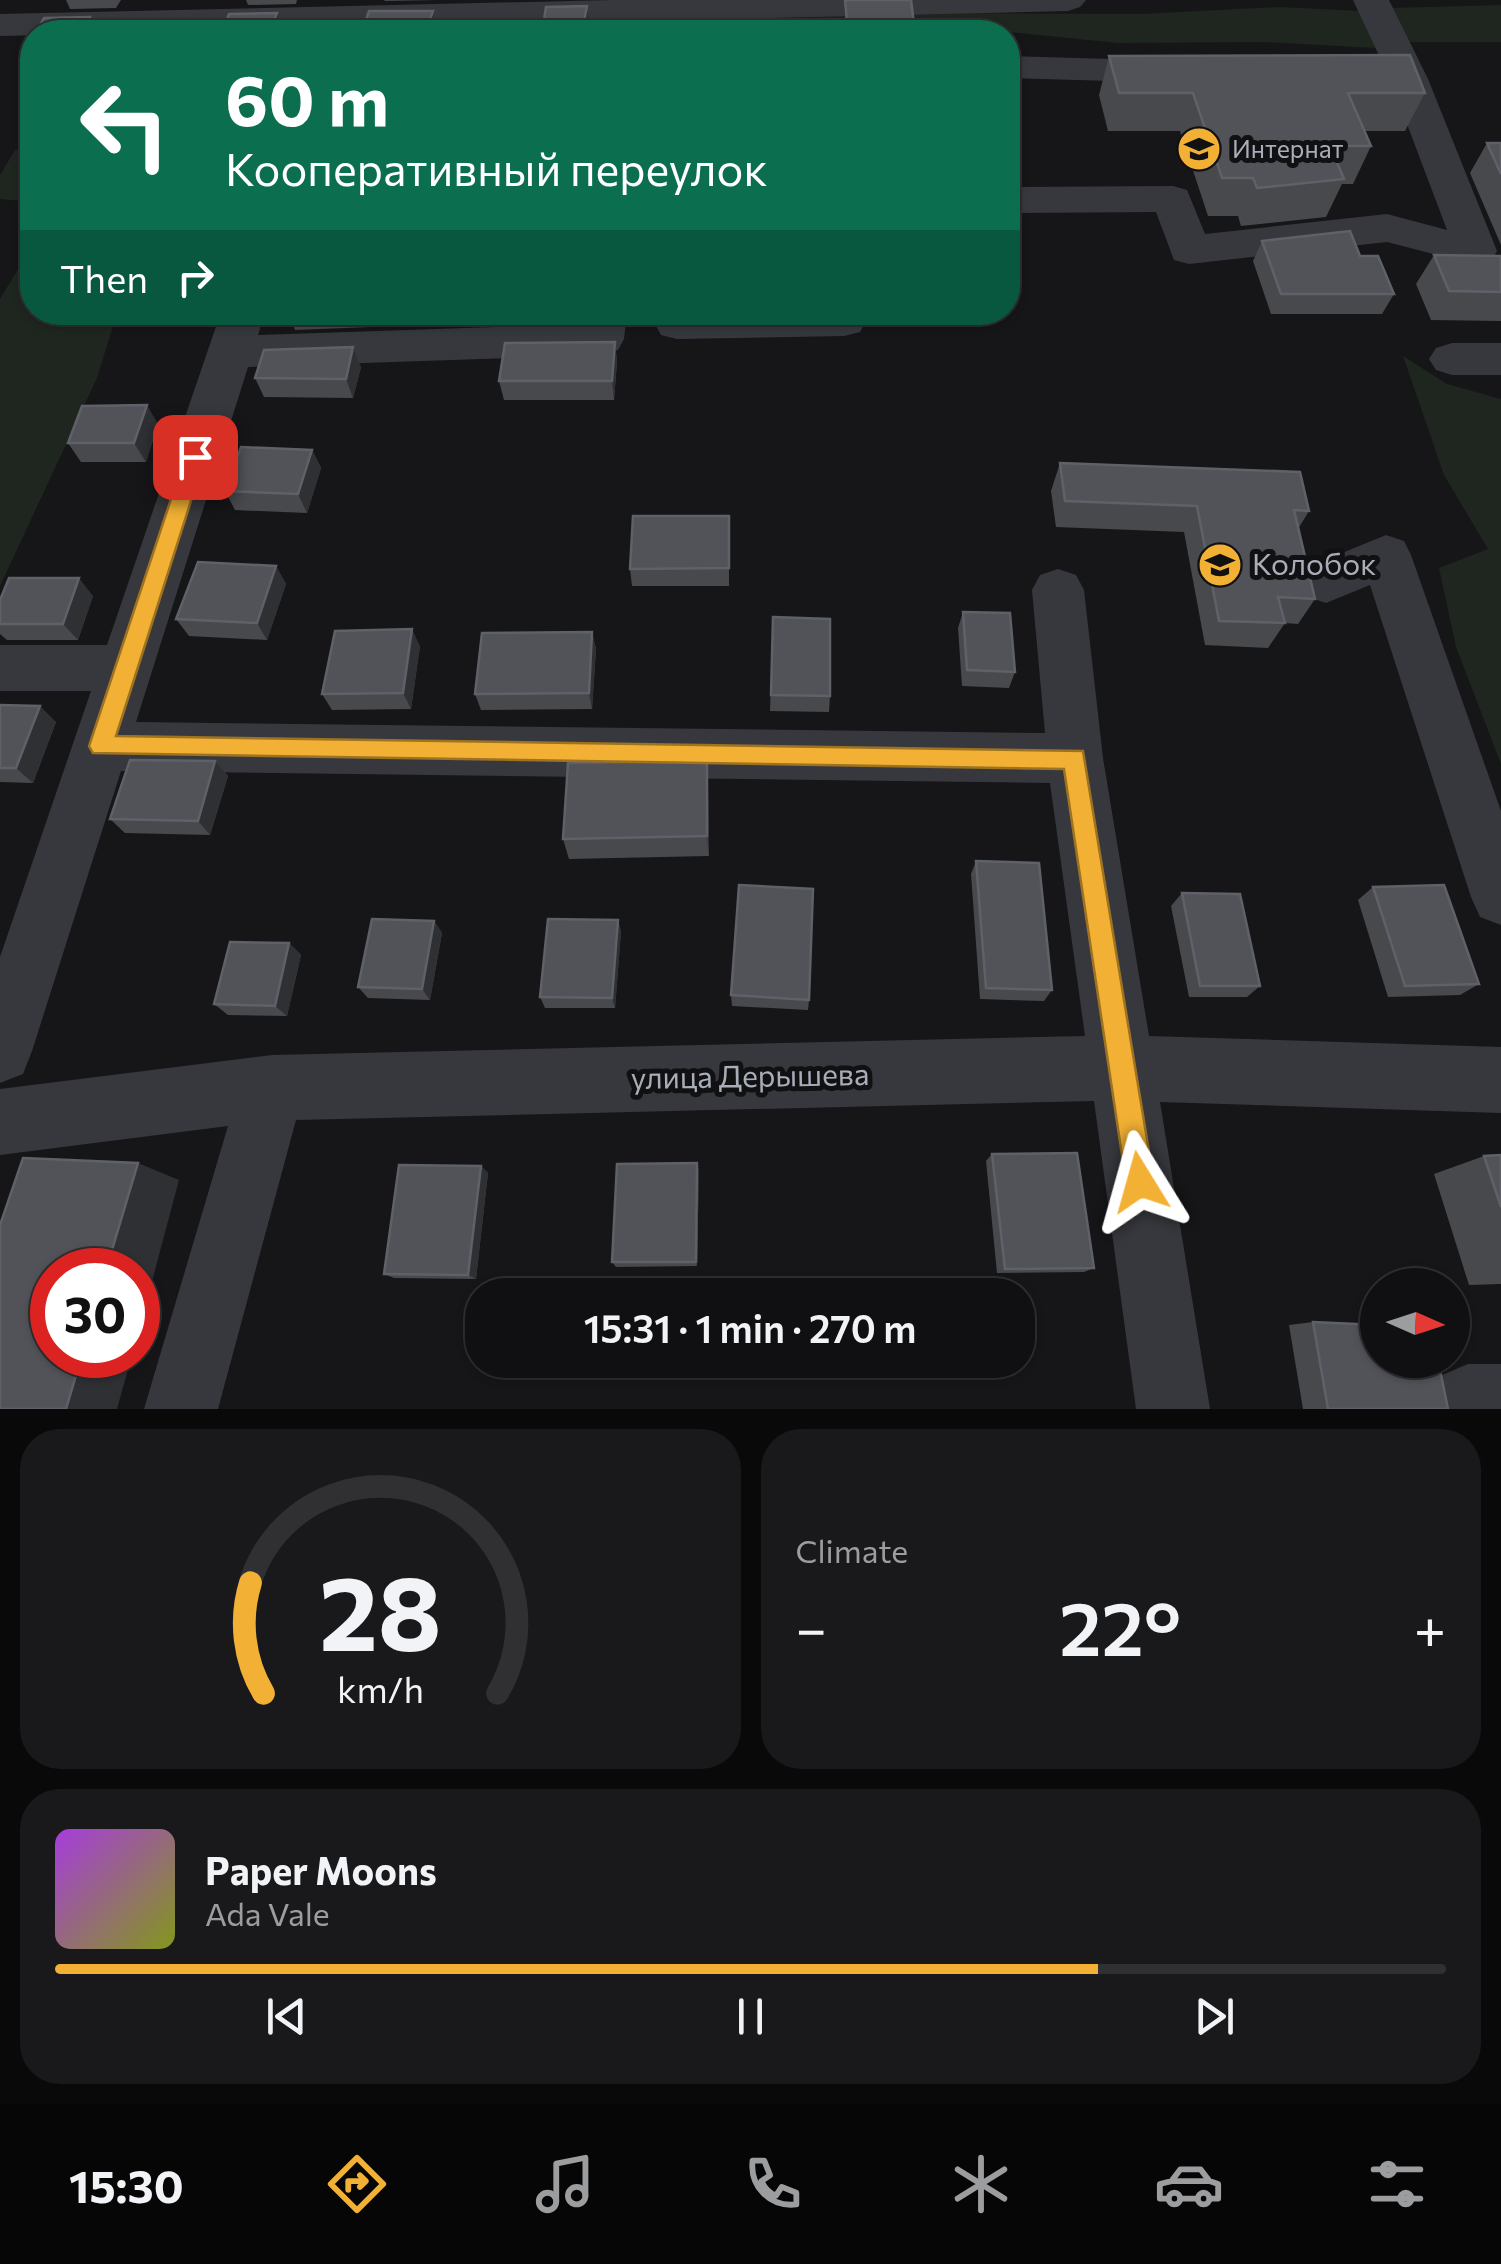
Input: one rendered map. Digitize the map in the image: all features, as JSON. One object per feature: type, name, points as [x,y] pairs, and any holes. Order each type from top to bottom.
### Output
[{"type":"street","points":[[0,66],[20,17],[641,14],[1068,0]]},
{"type":"street","points":[[1020,200],[1174,199],[1189,250],[1387,228],[1476,251],[1390,78],[1371,0]]},
{"type":"street","points":[[1020,67],[1218,73]]},
{"type":"street","points":[[0,1051],[237,332],[604,326]]},
{"type":"street","points":[[1452,359],[1501,359]]},
{"type":"street","points":[[1326,582],[1386,556],[1496,864]]},
{"type":"street","points":[[1058,590],[1074,758],[1173,1409]]},
{"type":"street","points":[[0,668],[126,668]]},
{"type":"street","points":[[101,746],[1074,758]]},
{"type":"street","name":"улица Дерышева","points":[[0,1122],[272,1088],[1123,1068],[1501,1080]]},
{"type":"street","points":[[181,1409],[272,1088]]},
{"type":"street","points":[[1469,1409],[1468,1401],[1501,1400]]},
{"type":"shaded area","points":[[1501,5],[1501,42],[1408,42],[1390,8]]},
{"type":"shaded area","points":[[1278,7],[1363,11],[1376,48],[1265,42],[1118,43],[1020,33],[1020,20],[744,20],[936,13],[1141,14]]},
{"type":"shaded area","points":[[20,149],[20,201],[0,199],[0,175],[15,150]]},
{"type":"shaded area","points":[[20,266],[20,325],[113,325],[97,378],[0,586],[0,299]]},
{"type":"shaded area","points":[[1403,356],[1447,384],[1501,399],[1501,764],[1456,647],[1439,568],[1488,549],[1444,475]]},
{"type":"building","points":[[845,0],[911,0],[914,20],[847,20]]},
{"type":"building","points":[[587,6],[584,20],[544,20],[546,7]]},
{"type":"building","points":[[369,11],[433,11],[430,20],[366,20]]},
{"type":"building","points":[[277,13],[274,20],[227,20],[229,14]]},
{"type":"building","points":[[90,17],[88,20],[44,18]]},
{"type":"building","points":[[1410,55],[1425,93],[1348,93],[1371,146],[1330,146],[1344,179],[1257,188],[1253,178],[1222,178],[1193,93],[1119,93],[1109,56]]},
{"type":"building","points":[[1487,143],[1501,143],[1501,174]]},
{"type":"building","points":[[1350,231],[1360,256],[1378,256],[1394,294],[1281,294],[1262,241]]},
{"type":"building","points":[[1434,255],[1501,256],[1501,292],[1449,291]]},
{"type":"building","points":[[615,342],[612,381],[499,381],[505,343]]},
{"type":"building","points":[[353,347],[346,379],[255,378],[264,350]]},
{"type":"building","points":[[147,405],[134,443],[68,443],[82,406]]},
{"type":"building","points":[[241,447],[312,450],[298,494],[225,491]]},
{"type":"building","points":[[1060,463],[1300,472],[1309,511],[1294,510],[1315,599],[1278,597],[1285,623],[1219,621],[1197,506],[1065,501]]},
{"type":"building","points":[[633,516],[729,516],[729,568],[630,569]]},
{"type":"building","points":[[198,562],[276,566],[257,623],[176,619]]},
{"type":"building","points":[[9,578],[79,578],[63,624],[0,624],[0,600]]},
{"type":"building","points":[[963,612],[1010,613],[1015,672],[967,670]]},
{"type":"building","points":[[773,617],[830,619],[830,696],[771,695]]},
{"type":"building","points":[[412,629],[403,693],[322,694],[335,631]]},
{"type":"building","points":[[592,632],[589,693],[475,694],[482,633]]},
{"type":"building","points":[[0,705],[40,706],[16,768],[0,768]]},
{"type":"building","points":[[130,760],[215,761],[198,821],[110,819]]},
{"type":"building","points":[[707,761],[707,836],[563,839],[568,763]]},
{"type":"building","points":[[976,861],[1039,863],[1052,990],[986,988]]},
{"type":"building","points":[[739,885],[813,889],[809,1000],[731,995]]},
{"type":"building","points":[[1444,885],[1479,984],[1405,986],[1373,887]]},
{"type":"building","points":[[1182,893],[1240,894],[1260,986],[1200,986]]},
{"type":"building","points":[[372,919],[434,921],[422,989],[358,987]]},
{"type":"building","points":[[548,919],[618,920],[612,998],[540,997]]},
{"type":"building","points":[[230,942],[289,943],[275,1006],[214,1004]]},
{"type":"building","points":[[1077,1153],[1094,1268],[1005,1269],[992,1154]]},
{"type":"building","points":[[1501,1155],[1501,1207],[1484,1156]]},
{"type":"building","points":[[23,1158],[138,1163],[113,1248],[30,1248],[30,1378],[75,1378],[66,1409],[0,1409],[0,1225]]},
{"type":"building","points":[[697,1163],[696,1262],[612,1262],[617,1164]]},
{"type":"building","points":[[399,1165],[481,1166],[468,1275],[384,1274]]},
{"type":"building","points":[[1313,1322],[1360,1324],[1360,1378],[1442,1378],[1448,1409],[1328,1409]]},
{"type":"place","name":"Интернат","points":[[1199,149]]},
{"type":"place","name":"Колобок","points":[[1220,565]]},
{"type":"route","points":[[195,457],[101,746],[1074,758],[1140,1182]]}]
